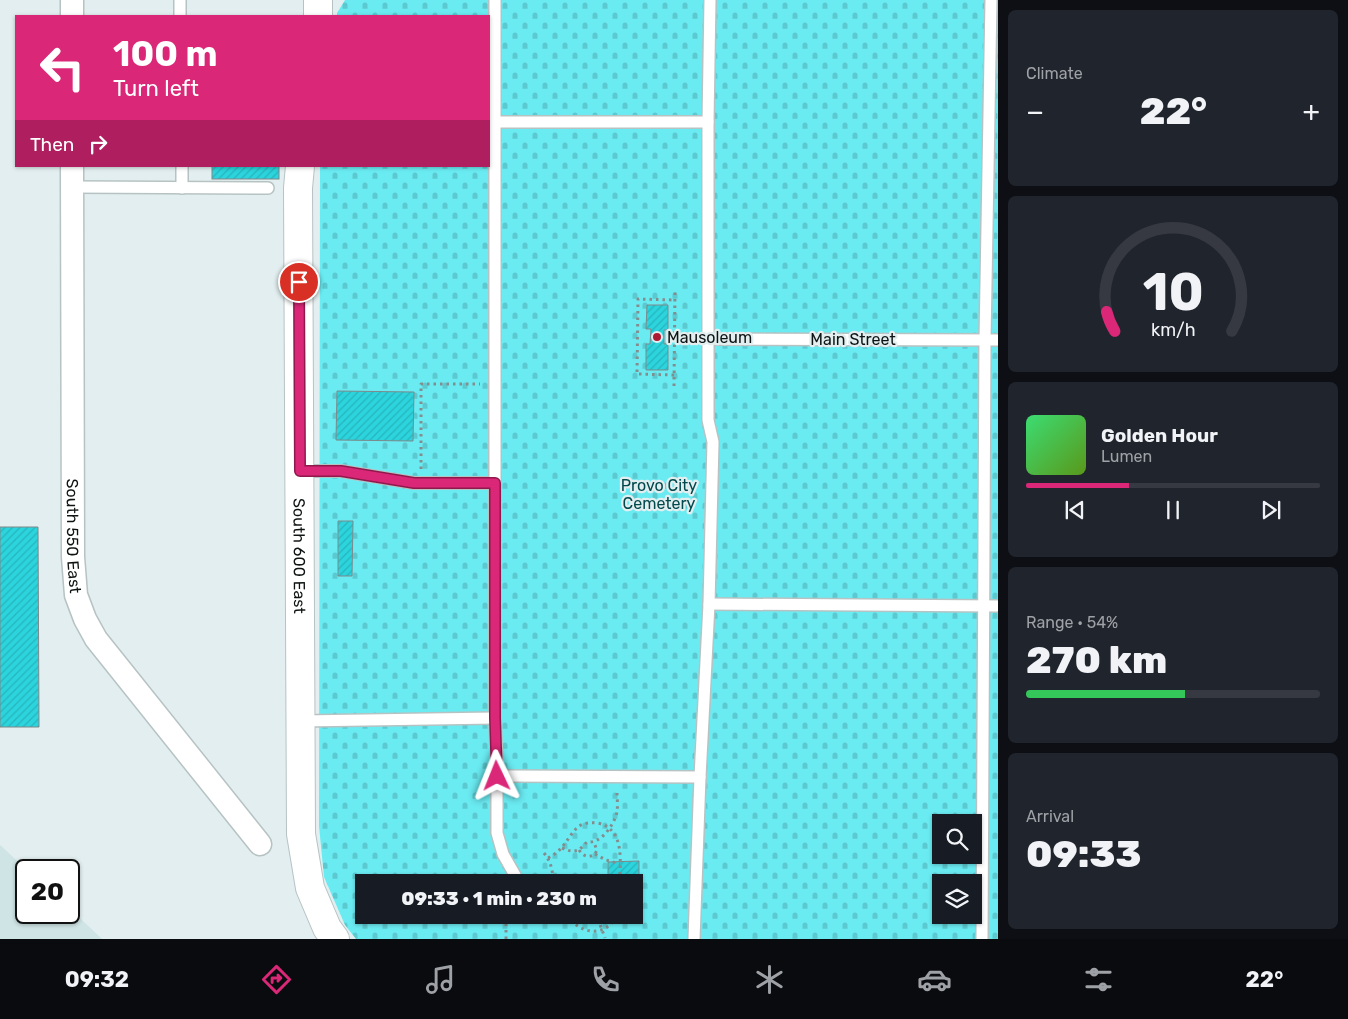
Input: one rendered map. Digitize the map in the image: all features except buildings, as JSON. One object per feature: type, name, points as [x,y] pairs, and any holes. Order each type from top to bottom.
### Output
[{"type":"street","points":[[72,0],[72,15]]},
{"type":"street","points":[[318,0],[318,15]]},
{"type":"street","name":"South 600 East","points":[[300,167],[298,207],[301,834],[310,888],[327,928],[335,939]]},
{"type":"street","name":"South 550 East","points":[[72,176],[73,546],[76,595],[85,619],[96,639],[260,844]]},
{"type":"lane","points":[[180,0],[180,15]]},
{"type":"lane","points":[[495,0],[495,718],[497,833],[503,854],[514,874]]},
{"type":"lane","points":[[694,939],[709,604],[713,442],[708,420],[710,0]]},
{"type":"lane","points":[[982,939],[985,340],[991,0]]},
{"type":"lane","points":[[495,122],[708,122]]},
{"type":"lane","points":[[182,167],[182,188]]},
{"type":"lane","points":[[72,176],[182,188],[268,188]]},
{"type":"lane","name":"Main Street","points":[[708,339],[998,340]]},
{"type":"lane","points":[[300,471],[341,471],[414,483],[495,483]]},
{"type":"lane","points":[[709,604],[998,606]]},
{"type":"lane","points":[[301,721],[495,718]]},
{"type":"lane","points":[[497,776],[700,777]]},
{"type":"path","points":[[674,386],[675,289]]},
{"type":"path","points":[[674,300],[638,300],[637,374],[674,375]]},
{"type":"path","points":[[422,483],[421,384],[495,384]]},
{"type":"path","points":[[562,848],[569,852],[580,850],[587,842],[594,843],[599,840],[612,825],[617,811],[617,776]]},
{"type":"path","points":[[548,858],[562,848],[578,828],[585,824],[595,823],[604,825],[615,834],[618,841],[620,874]]},
{"type":"path","points":[[580,850],[582,854],[591,857],[597,850],[594,843]]},
{"type":"path","points":[[544,853],[548,858],[553,874]]},
{"type":"path","points":[[595,854],[620,864]]},
{"type":"path","points":[[506,924],[506,939]]},
{"type":"path","points":[[575,924],[586,930],[595,932],[603,930],[611,924]]},
{"type":"path","points":[[600,924],[605,938]]},
{"type":"shaded area","points":[[0,845],[15,859],[15,924],[80,924],[80,918],[102,939],[0,939]]},
{"type":"green space","name":"Provo City Cemetery","points":[[345,0],[998,0],[998,939],[356,939],[345,925],[324,877],[319,826],[320,167],[490,167],[490,15],[337,15],[337,13]]},
{"type":"place","name":"Mausoleum","points":[[657,337]]},
{"type":"route","points":[[299,282],[300,471],[341,471],[414,483],[495,483],[495,718],[497,776]]}]
